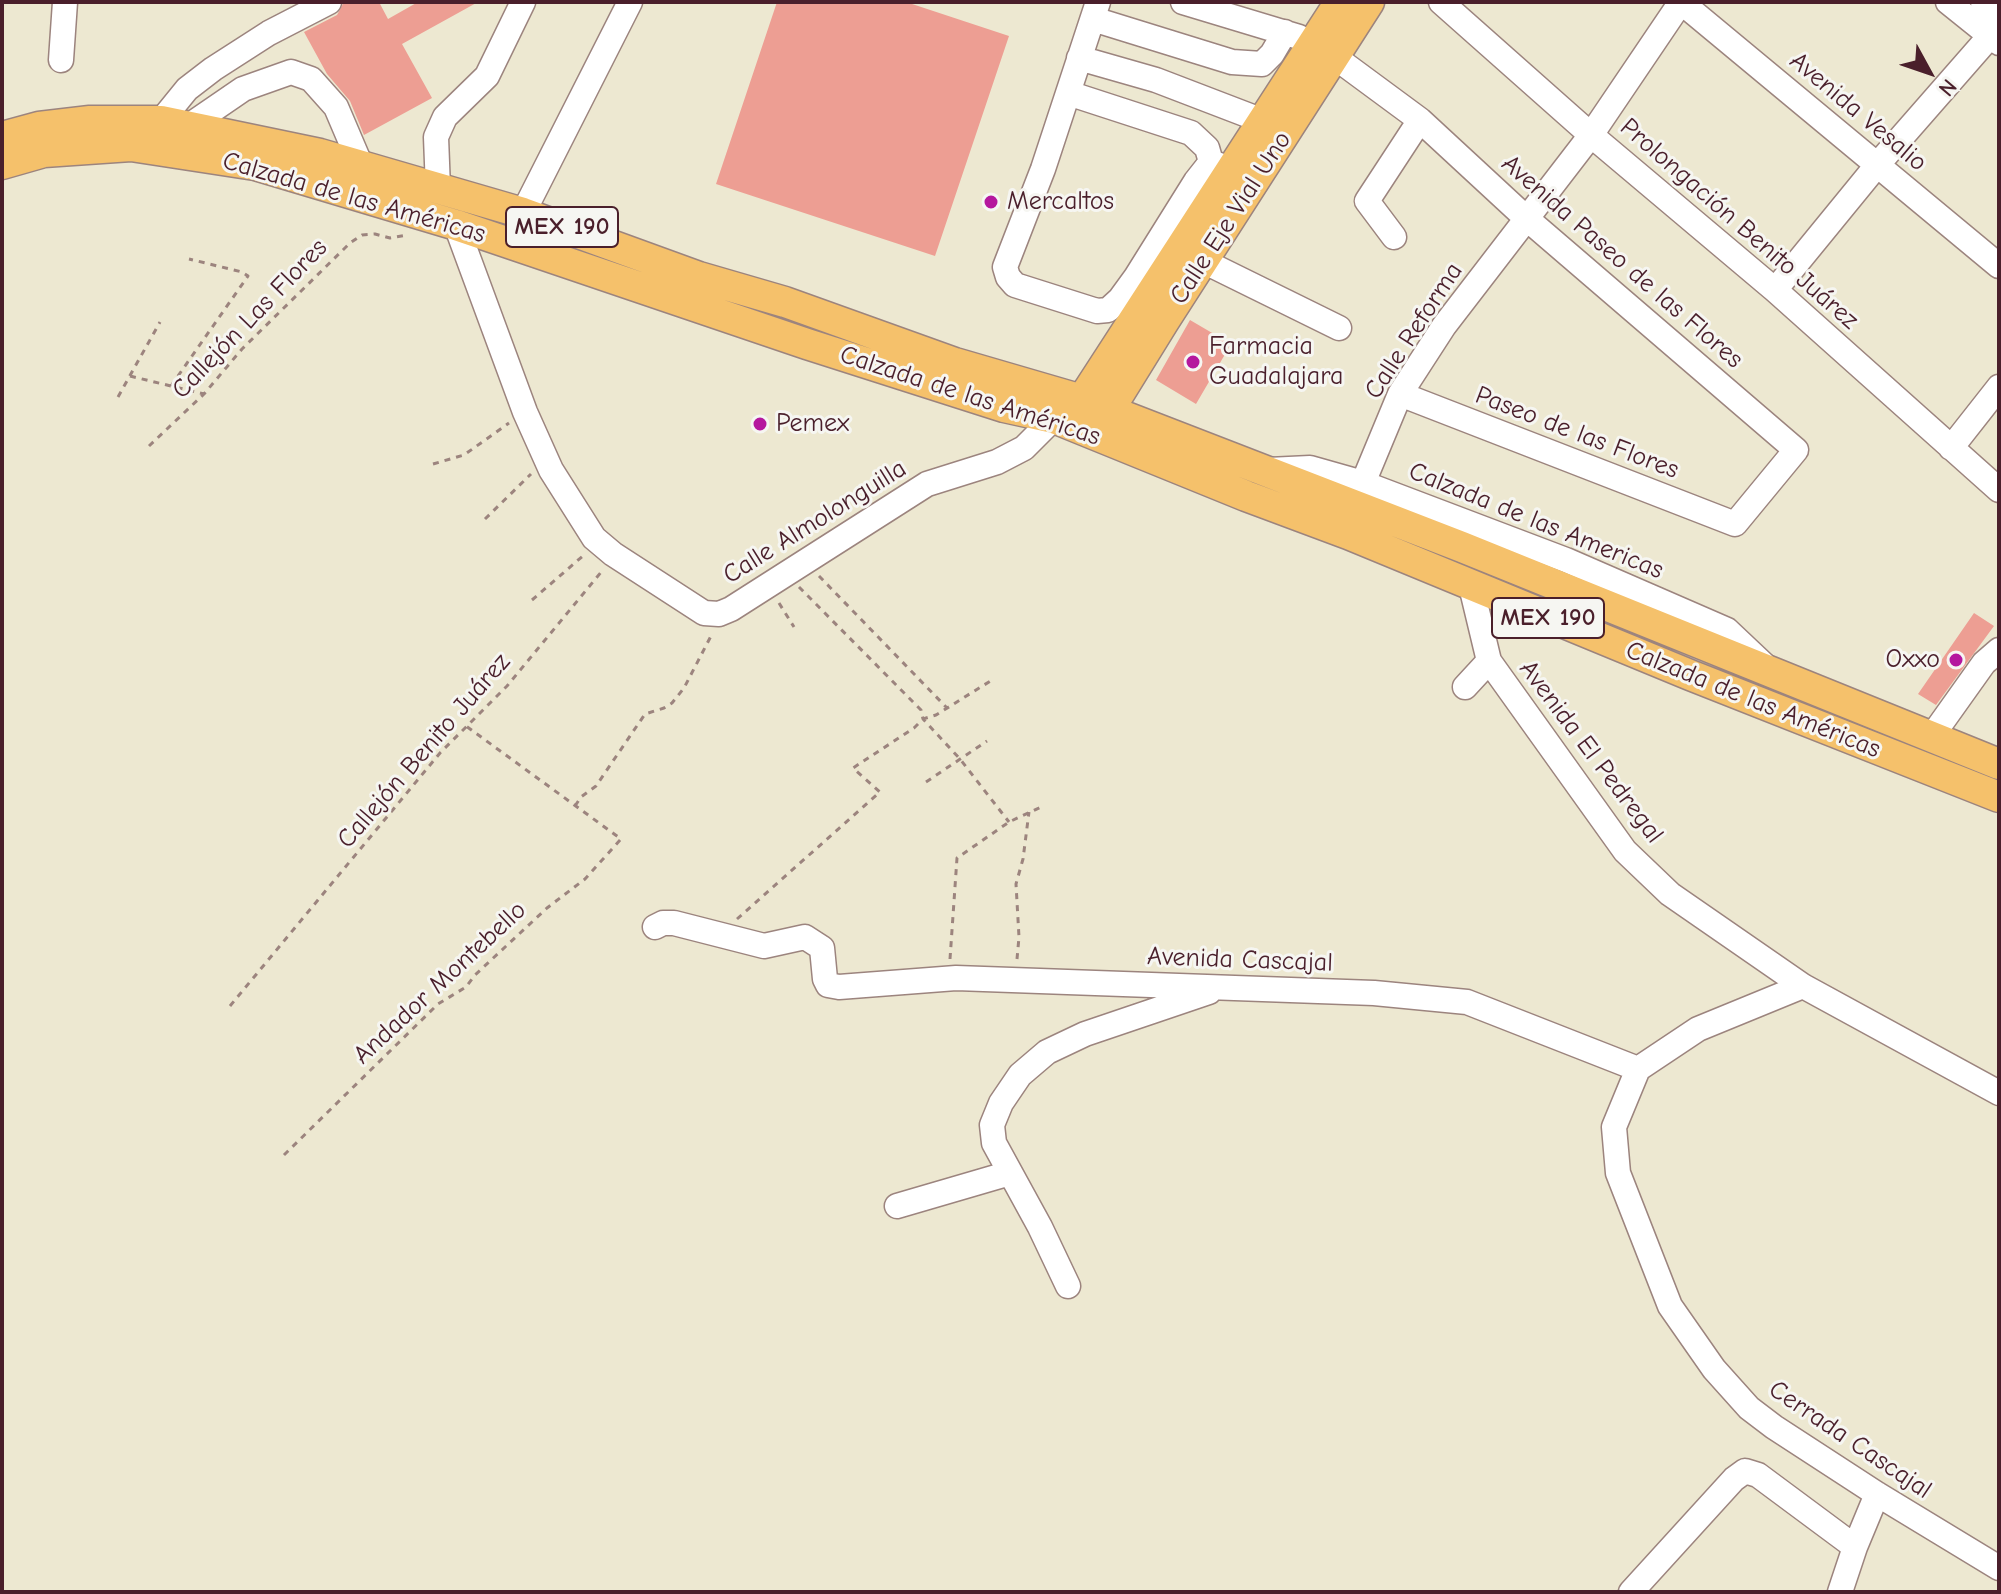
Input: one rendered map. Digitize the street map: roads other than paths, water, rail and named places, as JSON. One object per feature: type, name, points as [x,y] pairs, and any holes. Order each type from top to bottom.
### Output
[{"type":"main road","name":"Calle Eje Vial Uno","points":[[1080,414],[1203,261],[1274,128],[1325,50],[1369,2]]},
{"type":"main road","name":"Calle Eje Vial Uno","points":[[1325,50],[1337,3]]},
{"type":"main road","name":"Calzada de las Américas","points":[[2,137],[39,127],[90,121],[175,124],[320,154],[523,213],[699,277],[785,302],[955,363],[1080,414],[1246,496],[1348,534],[1999,797]]},
{"type":"main road","name":"Calle Eje Vial Uno","points":[[1080,414],[1221,166],[1274,128]]},
{"type":"main road","name":"Calzada de las Américas","points":[[2,164],[44,152],[131,146],[255,165],[456,225],[1004,407],[1080,414],[1267,470],[1999,764]]},
{"type":"street","points":[[61,60],[65,2]]},
{"type":"street","points":[[175,124],[187,89],[269,33],[329,2]]},
{"type":"street","points":[[438,189],[436,137],[445,117],[487,76],[523,2]]},
{"type":"street","points":[[523,213],[630,2]]},
{"type":"street","name":"Avenida Paseo de las Flores","points":[[1183,2],[1285,32],[1325,50],[1420,120],[1526,218],[1796,450],[1735,524]]},
{"type":"street","name":"Prolongación Benito Juárez","points":[[1441,2],[1591,135],[1775,290],[1999,490]]},
{"type":"street","name":"Calle Reforma","points":[[1363,483],[1400,394],[1444,326],[1591,135],[1681,2]]},
{"type":"street","name":"Avenida Vesalio","points":[[1681,2],[1999,266]]},
{"type":"street","points":[[1948,2],[1996,32]]},
{"type":"street","points":[[1983,2],[1996,32]]},
{"type":"street","points":[[1068,93],[1191,133],[1221,166],[1196,181],[1136,277],[1108,310],[1097,311],[1015,285],[1005,267],[1043,169],[1095,10],[1232,62],[1262,64],[1285,32]]},
{"type":"street","points":[[1775,290],[1878,164],[1996,32]]},
{"type":"street","points":[[1079,58],[1156,80],[1274,128]]},
{"type":"street","points":[[175,124],[243,89],[291,72],[311,79],[336,107],[362,168]]},
{"type":"street","points":[[1394,237],[1367,201],[1420,120]]},
{"type":"street","name":"Calle Almolonguilla","points":[[456,225],[545,460],[606,548],[704,613],[719,614],[731,609],[927,484],[997,462],[1080,414]]},
{"type":"street","points":[[1203,261],[1339,328]]},
{"type":"street","points":[[1951,448],[1999,387]]},
{"type":"street","name":"Paseo de las Flores","points":[[1400,394],[1735,524]]},
{"type":"street","name":"Calzada de las Americas","points":[[1267,470],[1310,468],[1363,483],[1566,560],[1727,630],[1767,669]]},
{"type":"street","name":"Avenida El Pedregal","points":[[1471,586],[1489,661],[1625,851],[1670,894],[1803,986],[1999,1093]]},
{"type":"street","points":[[1932,736],[1984,663],[1999,650]]},
{"type":"street","points":[[1465,687],[1489,661]]},
{"type":"street","name":"Avenida Cascajal","points":[[655,927],[674,923],[764,946],[805,937],[822,948],[828,985],[839,987],[949,979],[1014,980],[1374,993],[1467,1002],[1638,1069]]},
{"type":"street","points":[[1638,1069],[1698,1029],[1803,986]]},
{"type":"street","points":[[1068,1286],[994,1143],[992,1125],[1001,1103],[1020,1075],[1047,1052],[1085,1034],[1218,988]]},
{"type":"street","name":"Cerrada Cascajal","points":[[1638,1069],[1614,1127],[1618,1173],[1670,1306],[1714,1369],[1749,1408],[1877,1494],[1999,1568]]},
{"type":"street","points":[[897,1206],[1010,1173]]},
{"type":"street","points":[[1631,1592],[1734,1479],[1745,1471],[1758,1475],[1855,1547]]},
{"type":"street","points":[[1840,1592],[1877,1494]]},
{"type":"place","name":"Mercaltos","points":[[991,202]]},
{"type":"place","name":"Farmacia Guadalajara","points":[[1193,362]]},
{"type":"place","name":"Pemex","points":[[760,424]]},
{"type":"place","name":"Oxxo","points":[[1956,660]]}]
